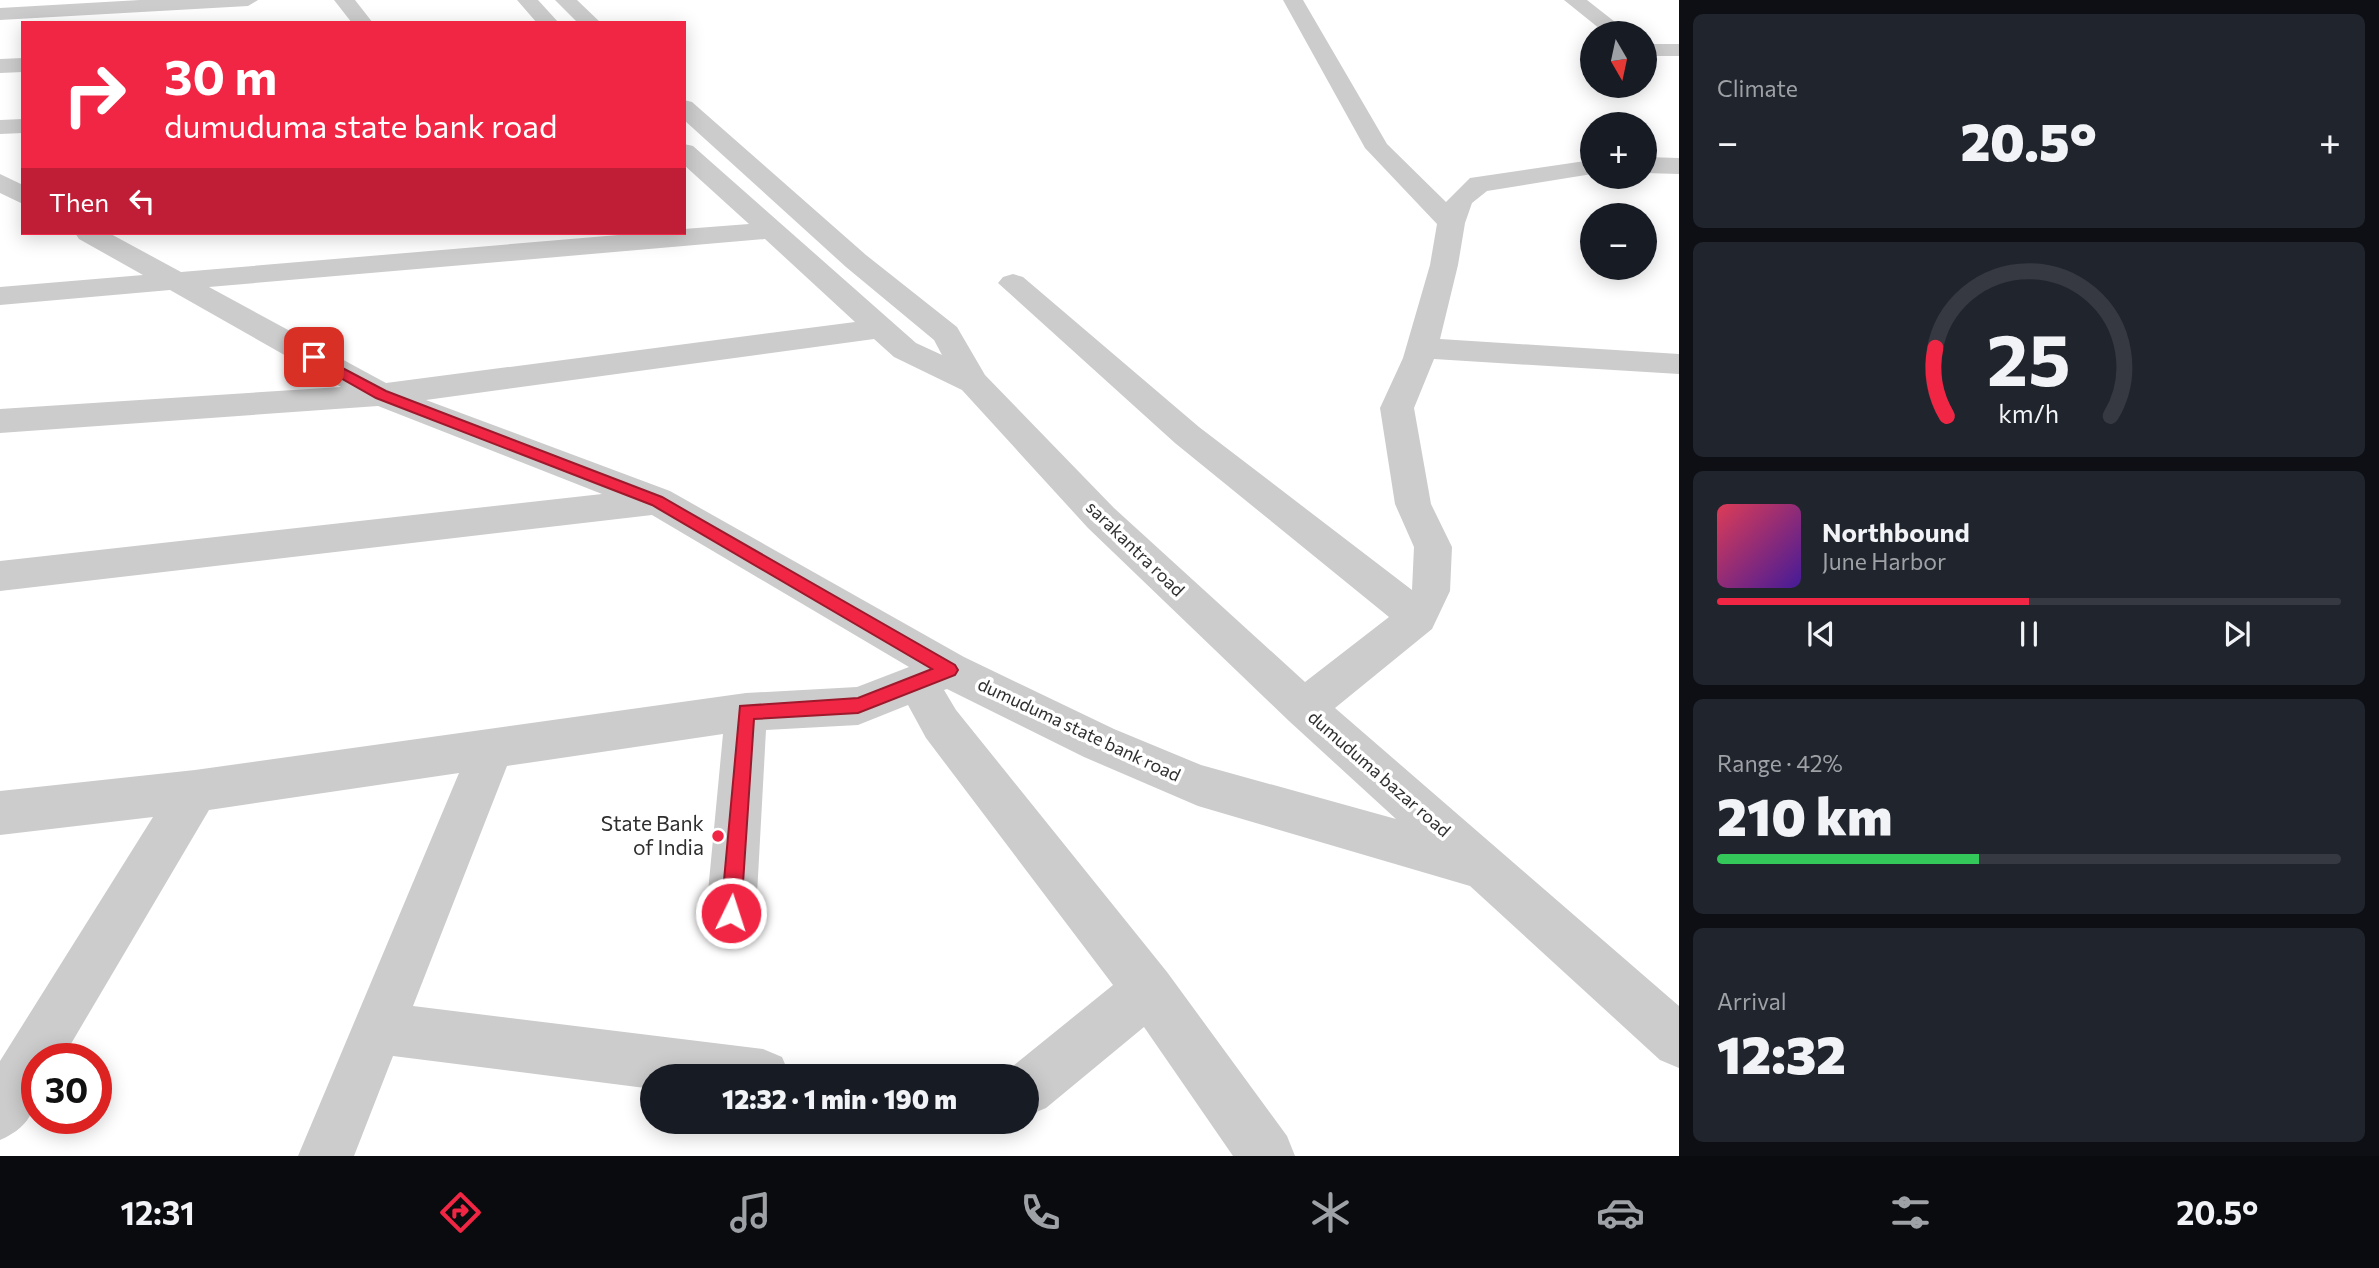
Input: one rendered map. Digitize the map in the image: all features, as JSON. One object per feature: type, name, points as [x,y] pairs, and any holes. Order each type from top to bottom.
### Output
[{"type":"street","points":[[0,14],[248,0]]},
{"type":"street","points":[[344,0],[361,21]]},
{"type":"street","points":[[527,0],[547,21]]},
{"type":"street","points":[[565,0],[589,21]]},
{"type":"street","points":[[1293,0],[1377,148],[1451,223]]},
{"type":"street","points":[[1574,0],[1602,21]]},
{"type":"street","points":[[1657,50],[1679,50]]},
{"type":"street","points":[[0,66],[21,65]]},
{"type":"street","name":"sarakantra road","points":[[686,109],[856,261],[946,334],[973,382],[1101,518],[1304,708]]},
{"type":"street","points":[[0,127],[21,126]]},
{"type":"street","name":"sarakantra road","points":[[688,157],[905,350],[973,382]]},
{"type":"street","points":[[1657,165],[1679,166]]},
{"type":"street","name":"dumuduma bazar road","points":[[1580,169],[1479,184],[1461,200],[1451,223],[1444,265],[1422,348],[1397,408],[1413,504],[1433,547],[1432,591],[1418,617],[1304,708],[1679,1041]]},
{"type":"street","points":[[0,182],[21,197]]},
{"type":"street","points":[[0,202],[21,198]]},
{"type":"street","points":[[0,296],[772,230]]},
{"type":"street","name":"dumuduma state bank road","points":[[93,235],[381,395],[657,501],[933,676],[1198,785],[1485,867]]},
{"type":"street","points":[[1013,283],[1187,435],[1418,617]]},
{"type":"street","points":[[0,421],[381,395],[880,328]]},
{"type":"street","points":[[1422,348],[1679,364]]},
{"type":"street","points":[[0,576],[657,501]]},
{"type":"street","points":[[0,813],[195,791],[746,712],[858,706],[933,676],[941,724],[1149,990],[1267,1156]]},
{"type":"street","points":[[731,913],[746,712]]},
{"type":"street","points":[[326,1156],[491,750]]},
{"type":"street","points":[[0,1112],[195,791]]},
{"type":"street","points":[[1039,1079],[1149,990]]},
{"type":"street","points":[[377,1028],[666,1064]]},
{"type":"place","name":"State Bank of India","points":[[718,836]]},
{"type":"route","points":[[314,357],[381,395],[657,501],[949,670],[858,706],[746,712],[731,913]]}]
